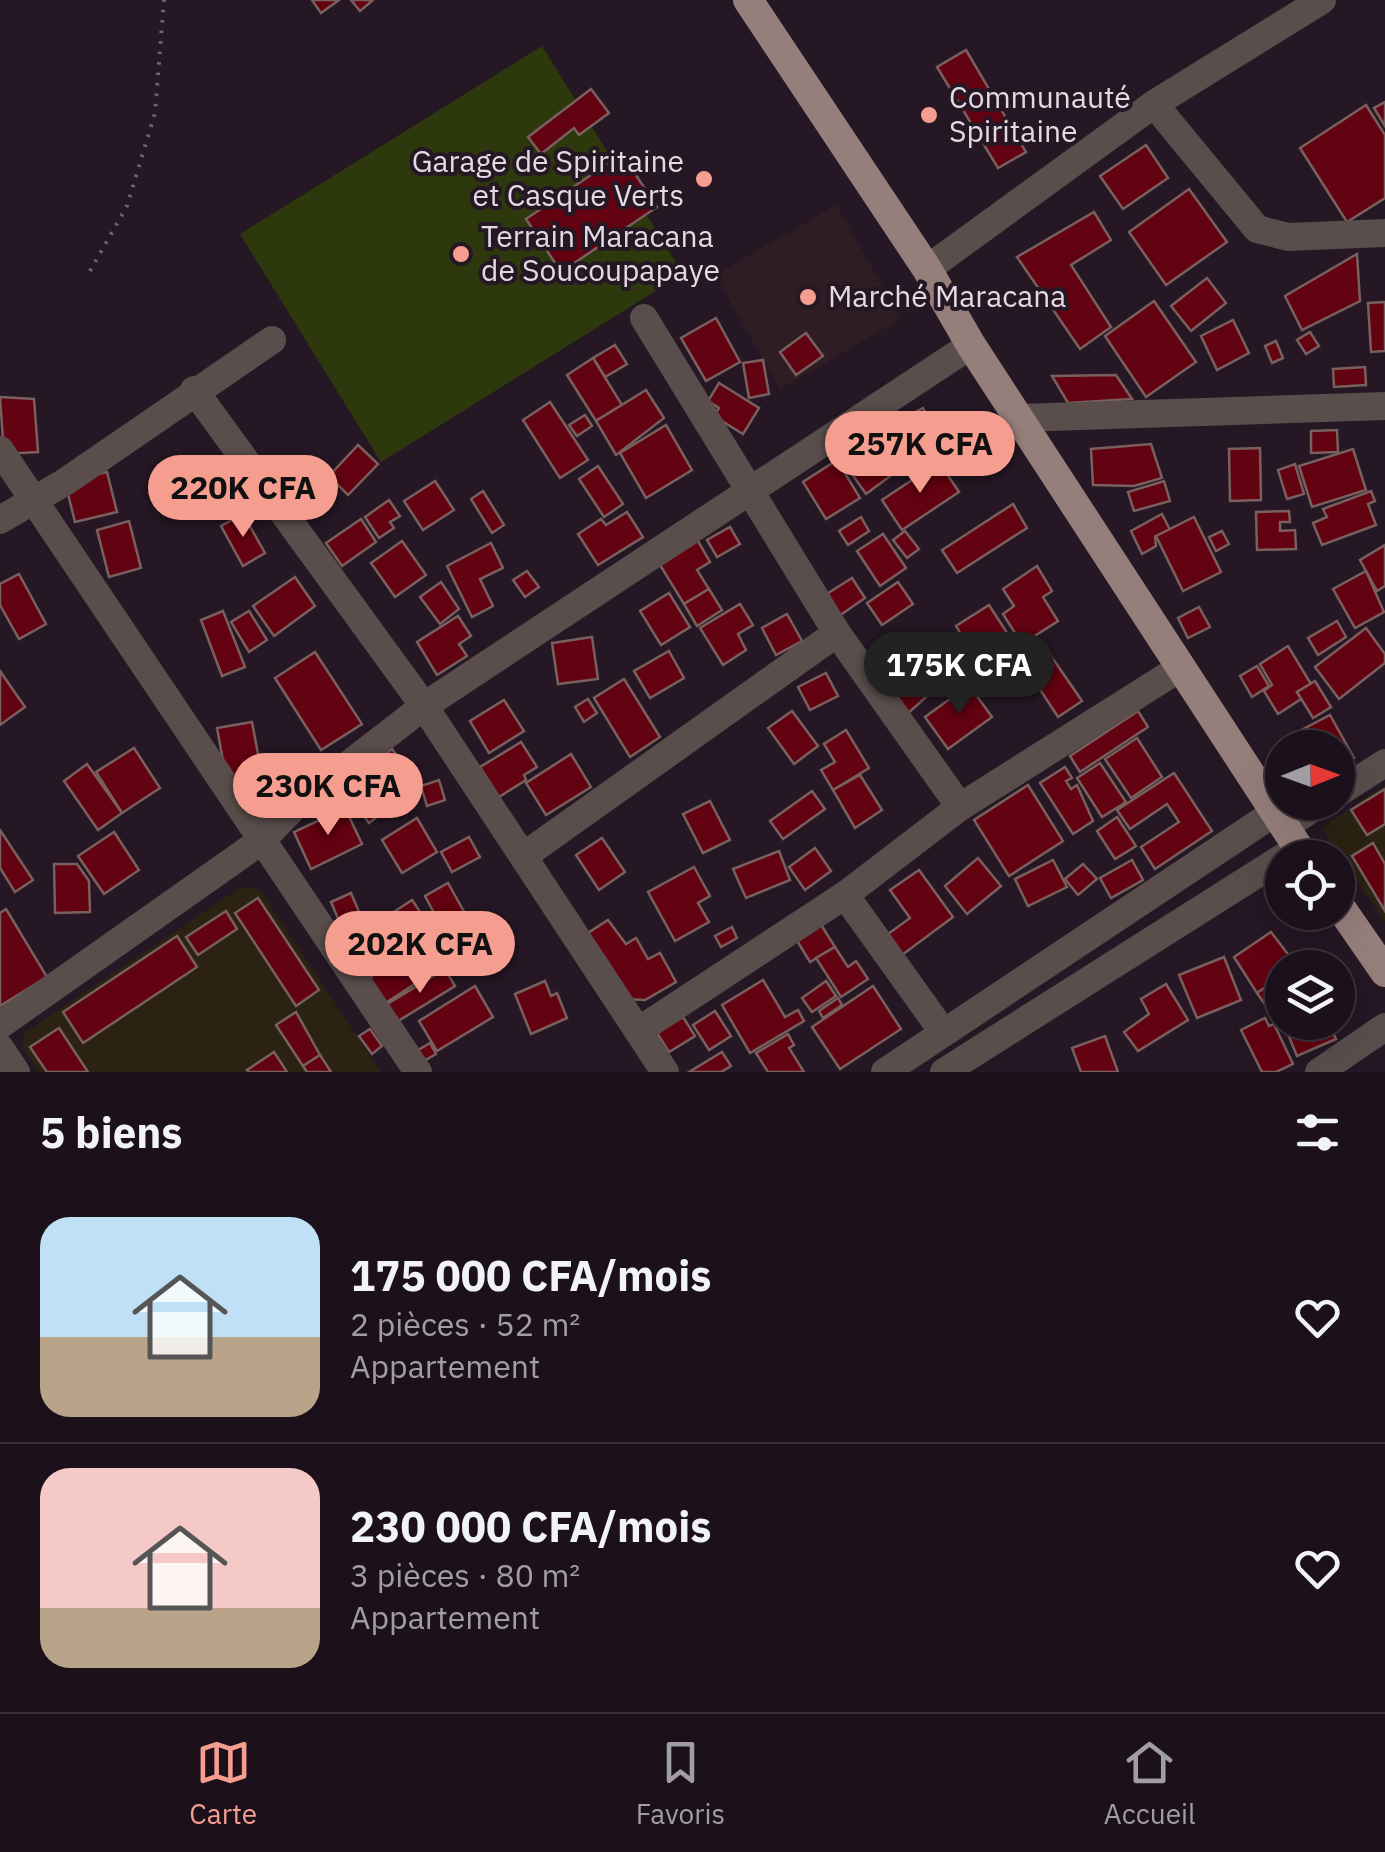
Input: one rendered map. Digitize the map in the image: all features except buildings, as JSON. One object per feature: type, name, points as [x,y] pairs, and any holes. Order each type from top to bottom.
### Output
[{"type":"main road","points":[[748,0],[927,268],[971,344],[1286,840]]},
{"type":"main road","points":[[1355,929],[1385,972]]},
{"type":"street","points":[[927,268],[1154,104],[1322,0]]},
{"type":"street","points":[[1154,104],[1257,229],[1288,238],[1385,233]]},
{"type":"street","points":[[644,318],[837,633],[960,807]]},
{"type":"street","points":[[0,520],[65,482],[272,340]]},
{"type":"street","points":[[0,1025],[261,840],[295,806],[424,706],[971,344]]},
{"type":"street","points":[[194,390],[424,706],[665,1072]]},
{"type":"street","points":[[1018,418],[1382,412]]},
{"type":"street","points":[[0,450],[418,1072]]},
{"type":"street","points":[[525,855],[837,633]]},
{"type":"street","points":[[638,1031],[845,895],[960,807],[1180,668]]},
{"type":"street","points":[[1355,782],[1385,763]]},
{"type":"street","points":[[1290,840],[1307,820]]},
{"type":"street","points":[[885,1072],[943,1032],[1265,856]]},
{"type":"street","points":[[958,1068],[1265,859]]},
{"type":"street","points":[[845,895],[943,1032]]},
{"type":"street","points":[[1319,1072],[1385,1028]]},
{"type":"street","points":[[0,1048],[16,1072]]},
{"type":"path","points":[[90,270],[127,206],[155,113],[164,0]]},
{"type":"shaded area","name":"Marché Maracana","points":[[836,205],[901,319],[780,389],[715,275]]},
{"type":"shaded area","points":[[1385,785],[1385,922],[1355,878],[1355,840],[1329,840],[1321,828],[1333,820],[1355,820],[1355,805]]},
{"type":"shaded area","points":[[241,887],[260,890],[381,1072],[39,1072],[23,1049],[24,1033]]},
{"type":"green space","name":"Terrain Maracana de Soucoupapaye","points":[[542,46],[683,274],[381,462],[240,234]]},
{"type":"place","name":"Communauté Spiritaine","points":[[929,115]]},
{"type":"place","name":"Garage de Spiritaine et Casque Verts","points":[[704,179]]},
{"type":"place","name":"Terrain Maracana de Soucoupapaye","points":[[461,254]]},
{"type":"place","name":"Marché Maracana","points":[[808,297]]}]
